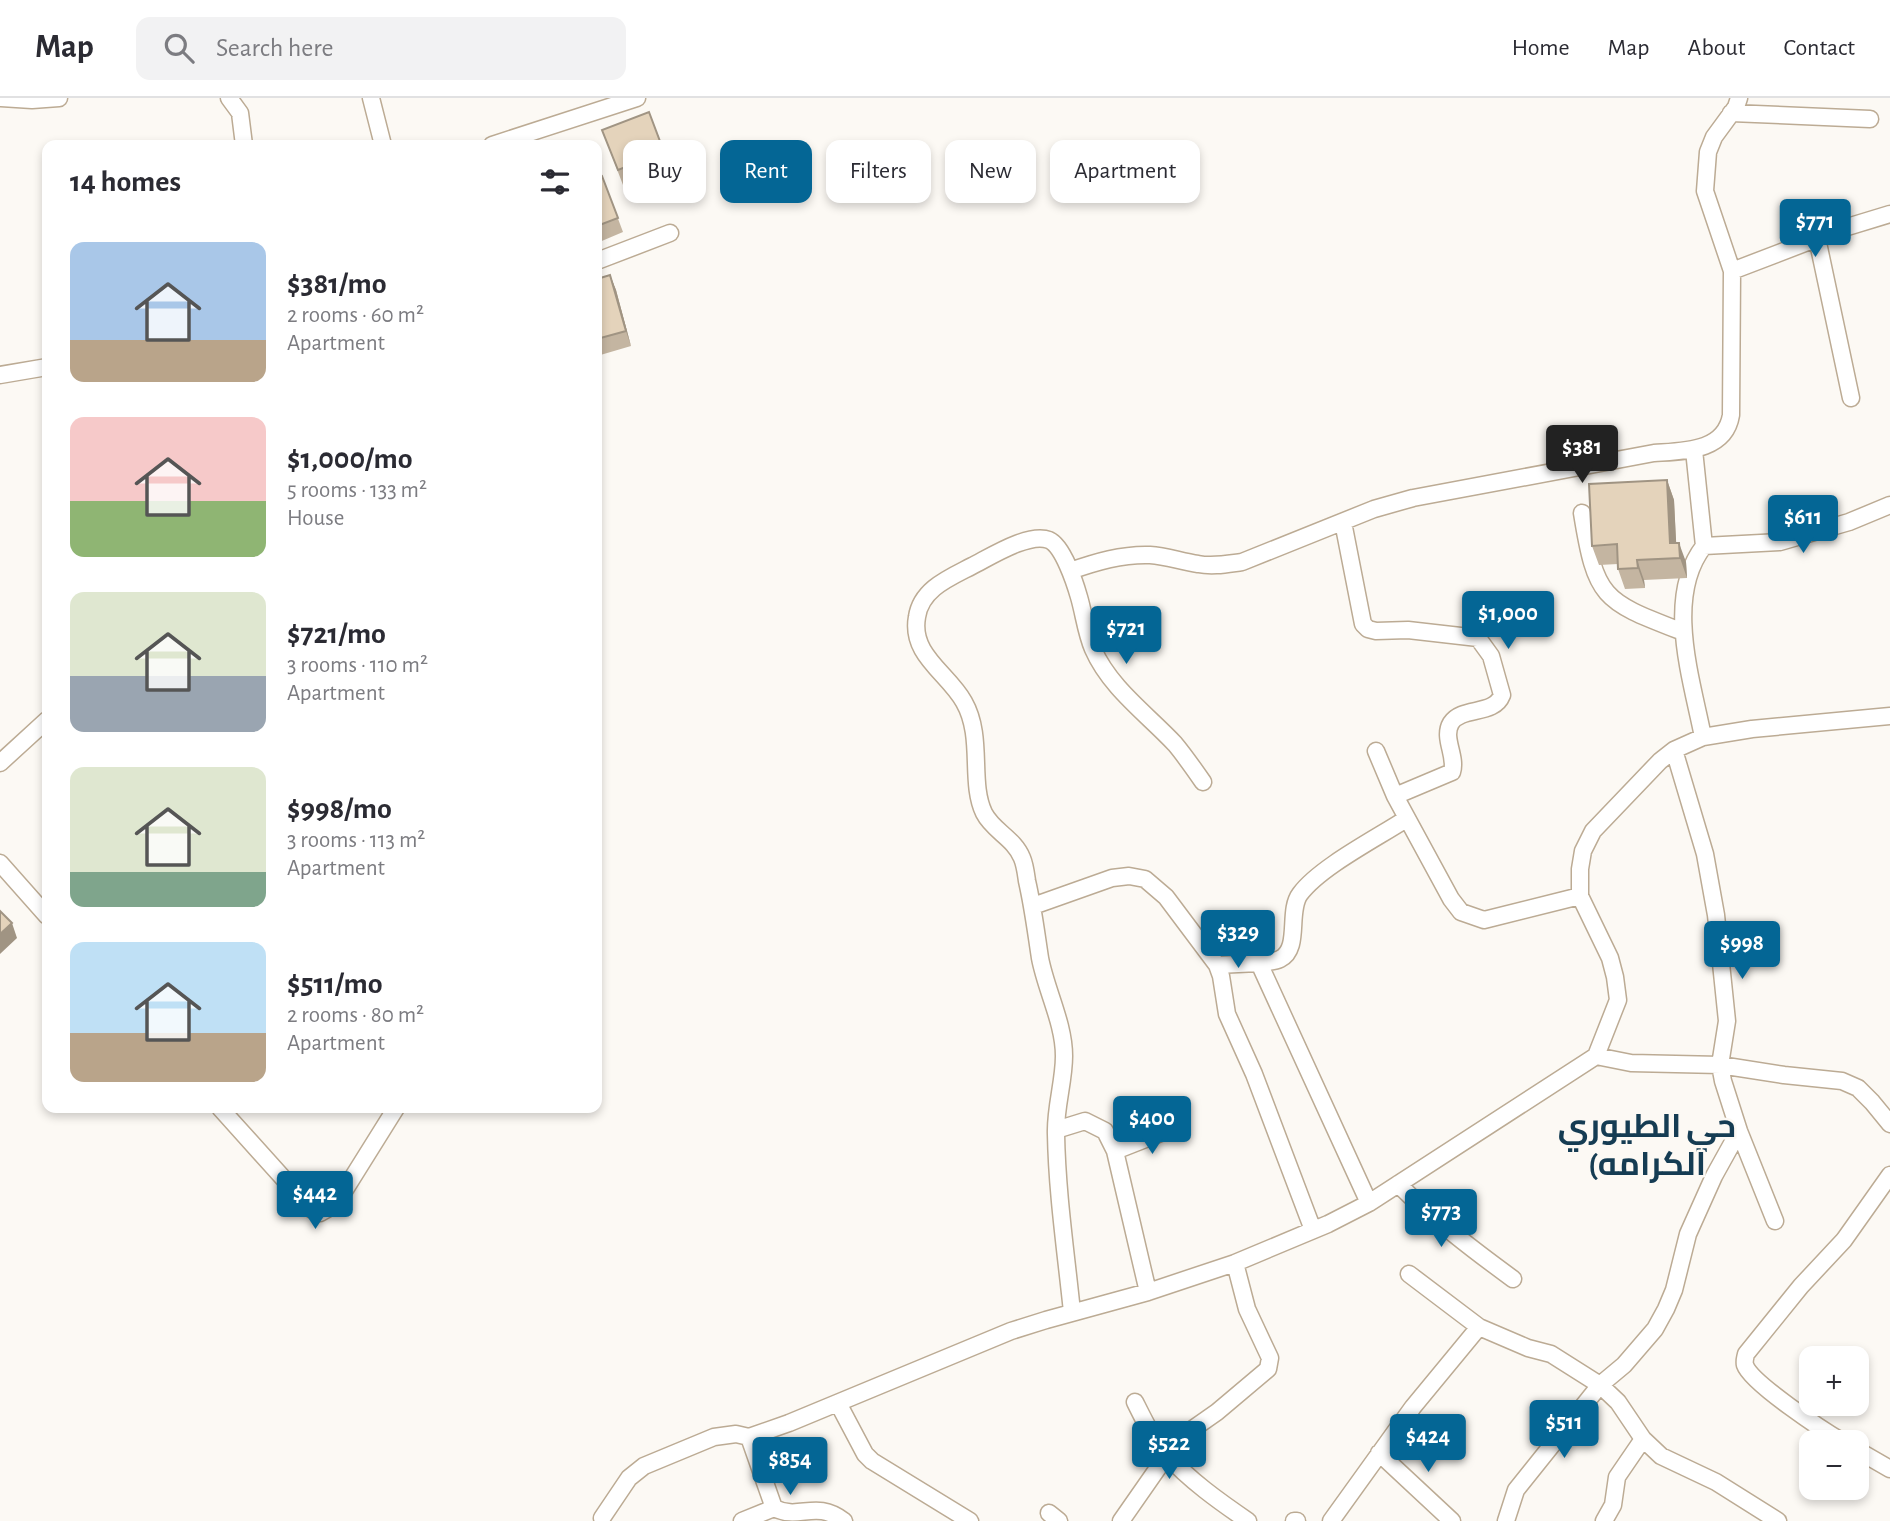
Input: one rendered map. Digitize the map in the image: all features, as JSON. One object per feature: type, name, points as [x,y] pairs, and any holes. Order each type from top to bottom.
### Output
[{"type":"street","points":[[1,98],[59,98]]},
{"type":"street","points":[[229,98],[240,113],[243,140]]},
{"type":"street","points":[[371,98],[382,140]]},
{"type":"street","points":[[524,140],[637,98]]},
{"type":"street","points":[[1070,571],[1123,556],[1150,555],[1198,564],[1241,562],[1413,498],[1654,453],[1694,450],[1713,443],[1730,424],[1732,271],[1705,191],[1708,152],[1714,137],[1735,105],[1870,119]]},
{"type":"street","points":[[1732,271],[1877,216],[1890,214]]},
{"type":"street","points":[[602,259],[670,233]]},
{"type":"street","points":[[1817,238],[1851,398]]},
{"type":"street","points":[[0,375],[42,368]]},
{"type":"street","points":[[1694,450],[1704,546],[1698,554],[1688,584],[1683,632],[1703,737]]},
{"type":"street","points":[[1704,546],[1780,542],[1838,525],[1890,505]]},
{"type":"street","points":[[1582,513],[1589,553],[1603,590],[1630,611],[1683,632]]},
{"type":"street","points":[[1343,522],[1363,624],[1376,631],[1408,630],[1478,638],[1491,656],[1502,695],[1495,706],[1455,718],[1450,724],[1448,730],[1454,766],[1452,772],[1395,796]]},
{"type":"street","points":[[1072,1312],[1059,1194],[1056,1130],[1064,1055],[1061,1036],[1041,959],[1022,858],[1013,842],[993,827],[978,797],[977,759],[971,716],[956,688],[929,661],[917,639],[917,617],[923,600],[941,582],[1017,544],[1038,538],[1049,540],[1056,545],[1070,571],[1093,649],[1106,671],[1133,705],[1174,743],[1203,782]]},
{"type":"street","points":[[602,1518],[629,1478],[644,1466],[714,1437],[737,1434],[749,1437],[1011,1331],[1148,1292],[1235,1263],[1369,1203],[1596,1056],[1618,1000],[1610,958],[1580,896],[1583,851],[1593,831],[1660,761],[1674,750],[1703,737],[1752,729],[1890,716]]},
{"type":"street","points":[[0,763],[42,724]]},
{"type":"street","points":[[1674,750],[1705,854],[1716,915],[1727,1021],[1720,1065],[1739,1131],[1775,1221]]},
{"type":"street","points":[[1376,751],[1406,819],[1461,912],[1484,920],[1580,896]]},
{"type":"street","points":[[1217,965],[1280,959],[1290,949],[1295,901],[1300,893],[1334,866],[1406,819]]},
{"type":"street","points":[[0,863],[42,910]]},
{"type":"street","points":[[1033,906],[1112,878],[1129,876],[1145,879],[1167,897],[1217,965],[1227,1014],[1263,1097],[1313,1230]]},
{"type":"street","points":[[1259,963],[1369,1203]]},
{"type":"street","points":[[1596,1056],[1631,1063],[1720,1065],[1842,1081],[1858,1088],[1890,1124]]},
{"type":"street","points":[[225,1113],[311,1209],[320,1213],[335,1204],[393,1113]]},
{"type":"street","points":[[1056,1130],[1085,1121],[1105,1131],[1115,1151],[1148,1292]]},
{"type":"street","points":[[1115,1151],[1176,1127]]},
{"type":"street","points":[[1506,1521],[1516,1490],[1600,1385],[1635,1353],[1667,1309],[1688,1234],[1714,1176],[1739,1131]]},
{"type":"street","points":[[1825,1430],[1789,1406],[1760,1381],[1747,1368],[1744,1362],[1746,1354],[1844,1240],[1890,1175]]},
{"type":"street","points":[[1398,1184],[1440,1224],[1513,1279]]},
{"type":"street","points":[[1121,1521],[1167,1454],[1187,1433],[1217,1412],[1268,1369],[1270,1358],[1247,1309],[1235,1263]]},
{"type":"street","points":[[1409,1274],[1479,1326],[1528,1349],[1551,1354],[1600,1385],[1623,1408],[1643,1439],[1661,1456],[1716,1482],[1778,1521]]},
{"type":"street","points":[[1331,1521],[1379,1452],[1479,1326]]},
{"type":"street","points":[[1135,1402],[1149,1429],[1167,1454],[1224,1505],[1248,1521]]},
{"type":"street","points":[[838,1403],[865,1454],[872,1461],[970,1521]]},
{"type":"street","points":[[749,1437],[781,1515]]},
{"type":"street","points":[[1604,1521],[1613,1505],[1617,1477],[1643,1439]]},
{"type":"street","points":[[1379,1452],[1452,1521]]},
{"type":"street","points":[[1869,1457],[1890,1469]]},
{"type":"street","points":[[742,1521],[781,1515],[802,1517],[828,1512],[844,1521]]},
{"type":"building","points":[[649,112],[660,140],[623,140],[623,168],[618,170],[602,130]]},
{"type":"building","points":[[602,176],[618,218],[602,224]]},
{"type":"building","points":[[610,275],[626,331],[602,338],[602,277]]},
{"type":"building","points":[[1667,480],[1670,543],[1679,543],[1680,558],[1637,560],[1638,568],[1618,569],[1617,544],[1592,546],[1589,484]]},
{"type":"building","points":[[0,911],[12,923],[0,934]]},
{"type":"district","name":"حي الطيوري (الكرامه","points":[[1647,1146]]}]
